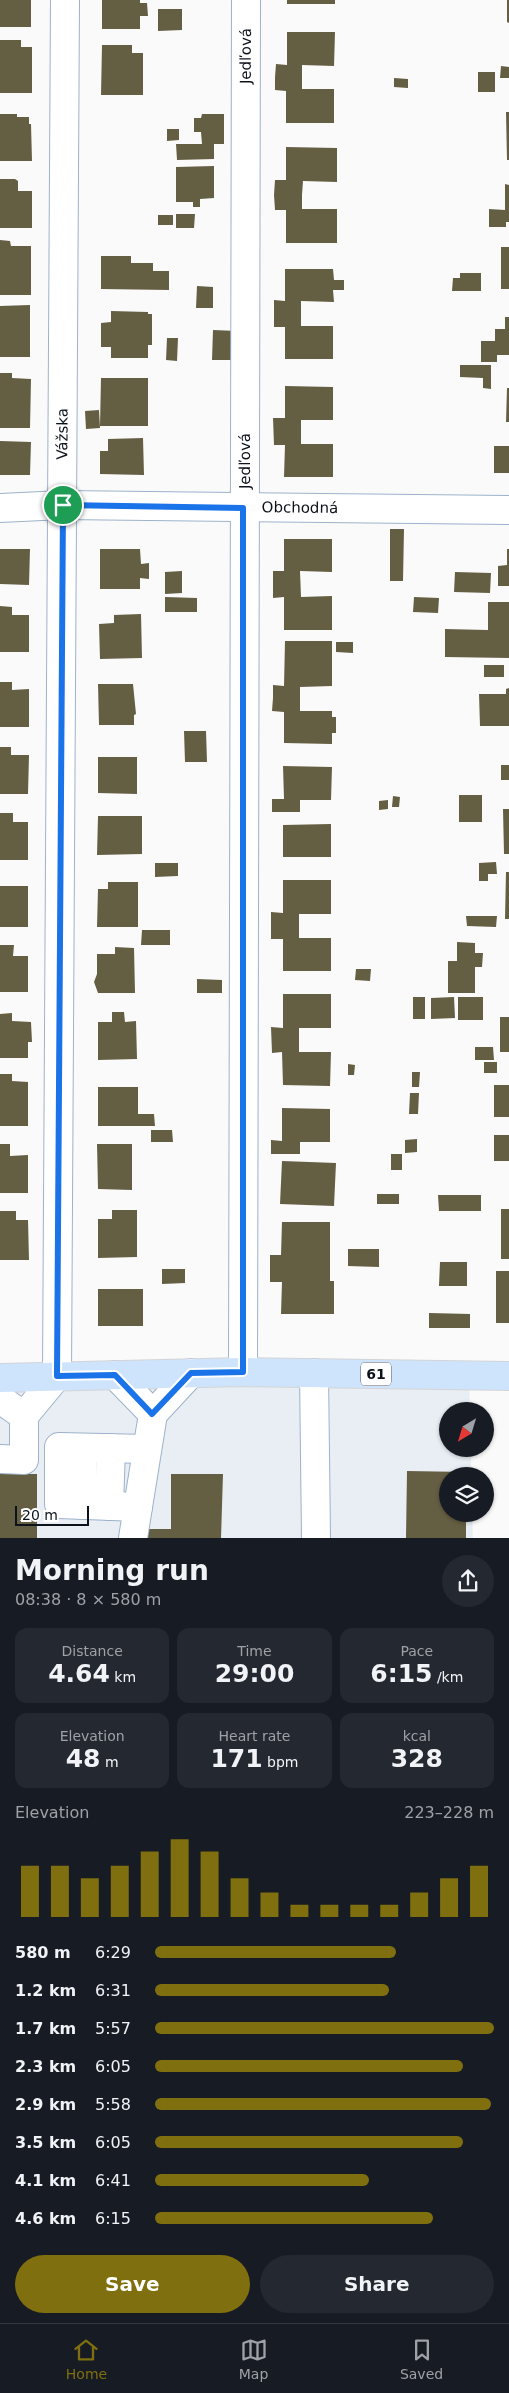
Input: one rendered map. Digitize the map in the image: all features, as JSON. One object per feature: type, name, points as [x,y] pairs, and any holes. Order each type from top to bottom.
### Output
[{"type":"main road","name":"61","points":[[0,1378],[243,1372],[509,1376]]},
{"type":"street","name":"Vážska","points":[[57,1376],[65,0]]},
{"type":"street","name":"Jedľová","points":[[243,1372],[243,508],[246,0]]},
{"type":"street","name":"Obchodná","points":[[0,508],[63,505],[509,510]]},
{"type":"street","points":[[133,1538],[152,1414],[191,1373]]},
{"type":"street","points":[[314,1373],[316,1538]]},
{"type":"street","points":[[115,1375],[152,1414]]},
{"type":"street","points":[[0,1459],[24,1460],[24,1416],[57,1376]]},
{"type":"street","points":[[0,1399],[24,1416]]},
{"type":"street","points":[[138,1508],[82,1505],[83,1448],[147,1450]]},
{"type":"street","points":[[110,1506],[111,1448]]},
{"type":"shaded area","points":[[469,1375],[470,1402],[439,1402],[439,1458],[471,1458],[471,1467],[439,1467],[439,1522],[472,1522],[473,1538],[0,1538],[0,1379]]},
{"type":"building","points":[[0,0],[31,0],[31,27],[0,27]]},
{"type":"building","points":[[102,0],[140,0],[140,3],[147,3],[148,16],[140,16],[140,29],[102,29]]},
{"type":"building","points":[[287,0],[335,0],[335,4],[287,4]]},
{"type":"building","points":[[507,0],[509,0],[509,23],[507,22]]},
{"type":"building","points":[[158,9],[182,9],[182,30],[158,31]]},
{"type":"building","points":[[287,32],[335,32],[334,66],[302,65],[302,89],[334,89],[334,123],[286,123],[286,91],[275,90],[275,77],[276,64],[287,65]]},
{"type":"building","points":[[0,40],[21,40],[21,47],[32,47],[32,93],[0,93]]},
{"type":"building","points":[[102,45],[132,45],[132,53],[143,53],[143,95],[101,95]]},
{"type":"building","points":[[501,66],[509,67],[509,78],[500,78]]},
{"type":"building","points":[[478,72],[495,72],[495,92],[478,92]]},
{"type":"building","points":[[394,78],[408,79],[408,88],[394,87]]},
{"type":"building","points":[[506,112],[509,112],[509,160],[507,160]]},
{"type":"building","points":[[0,114],[17,114],[17,117],[29,117],[29,124],[31,124],[32,161],[0,161]]},
{"type":"building","points":[[202,114],[224,114],[224,144],[214,144],[214,159],[177,160],[176,144],[202,144],[201,132],[194,132],[194,118],[201,118]]},
{"type":"building","points":[[167,129],[179,129],[179,140],[167,141]]},
{"type":"building","points":[[286,147],[337,148],[337,182],[303,181],[302,209],[337,209],[337,243],[286,243],[286,210],[275,210],[274,195],[275,180],[286,180]]},
{"type":"building","points":[[214,166],[214,198],[200,199],[200,207],[193,207],[193,202],[176,202],[176,167]]},
{"type":"building","points":[[0,179],[15,179],[18,181],[18,191],[32,191],[32,228],[0,228]]},
{"type":"building","points":[[505,184],[509,185],[509,222],[506,222],[506,227],[489,227],[489,209],[505,210]]},
{"type":"building","points":[[176,214],[195,214],[194,228],[176,228]]},
{"type":"building","points":[[158,215],[173,215],[173,225],[158,225]]},
{"type":"building","points":[[0,240],[10,241],[11,246],[31,246],[31,295],[0,295]]},
{"type":"building","points":[[501,247],[509,247],[509,289],[501,289]]},
{"type":"building","points":[[101,256],[131,256],[131,263],[153,263],[153,271],[169,271],[169,290],[101,289]]},
{"type":"building","points":[[285,269],[333,269],[334,280],[344,280],[344,290],[333,290],[334,302],[301,301],[301,326],[333,326],[333,359],[285,359],[285,327],[274,327],[274,300],[285,301]]},
{"type":"building","points":[[460,273],[481,273],[481,291],[452,291],[453,278],[460,278]]},
{"type":"building","points":[[197,286],[213,287],[213,308],[196,308]]},
{"type":"building","points":[[30,305],[30,357],[0,357],[0,306]]},
{"type":"building","points":[[111,311],[148,312],[148,314],[152,314],[152,345],[148,345],[148,358],[111,358],[111,347],[101,347],[101,323],[111,322]]},
{"type":"building","points":[[505,317],[509,317],[509,355],[497,355],[497,362],[481,362],[481,341],[495,341],[495,329],[505,329]]},
{"type":"building","points":[[213,330],[237,331],[237,360],[212,360]]},
{"type":"building","points":[[167,338],[178,338],[177,361],[166,360]]},
{"type":"building","points":[[460,365],[491,365],[491,389],[483,388],[483,378],[460,377]]},
{"type":"building","points":[[0,373],[12,373],[12,378],[31,379],[30,428],[0,428]]},
{"type":"building","points":[[101,378],[148,378],[148,426],[100,426]]},
{"type":"building","points":[[285,386],[333,387],[333,420],[301,420],[301,444],[333,444],[333,477],[284,477],[285,445],[274,445],[273,418],[285,418]]},
{"type":"building","points":[[507,388],[509,388],[509,422],[506,422]]},
{"type":"building","points":[[99,410],[100,428],[86,429],[85,411]]},
{"type":"building","points":[[143,438],[144,475],[100,474],[100,451],[108,451],[108,439]]},
{"type":"building","points":[[0,441],[31,442],[30,475],[0,475]]},
{"type":"building","points":[[494,446],[509,446],[509,473],[494,473]]},
{"type":"building","points":[[390,529],[404,529],[403,581],[390,581]]},
{"type":"building","points":[[284,539],[332,539],[332,572],[300,571],[301,597],[332,596],[332,630],[284,630],[284,597],[273,598],[273,571],[284,571]]},
{"type":"building","points":[[0,549],[30,549],[29,585],[0,584]]},
{"type":"building","points":[[100,549],[140,549],[141,564],[149,563],[149,579],[140,578],[140,589],[100,589]]},
{"type":"building","points":[[507,549],[509,549],[509,586],[498,586],[498,566],[507,565]]},
{"type":"building","points":[[182,571],[182,593],[165,594],[165,572]]},
{"type":"building","points":[[455,572],[491,573],[490,593],[454,592]]},
{"type":"building","points":[[165,597],[197,598],[197,612],[165,612]]},
{"type":"building","points":[[414,597],[439,598],[438,613],[413,612]]},
{"type":"building","points":[[488,602],[509,602],[509,658],[445,657],[445,629],[488,630]]},
{"type":"building","points":[[0,606],[12,607],[12,615],[29,615],[29,652],[0,652]]},
{"type":"building","points":[[141,614],[142,658],[100,659],[99,624],[114,623],[114,615]]},
{"type":"building","points":[[285,641],[332,641],[332,686],[300,687],[300,711],[332,711],[332,717],[336,717],[336,733],[332,733],[332,744],[284,743],[284,712],[272,711],[273,685],[284,686]]},
{"type":"building","points":[[336,642],[353,642],[353,653],[336,652]]},
{"type":"building","points":[[484,665],[504,665],[504,677],[484,677]]},
{"type":"building","points":[[0,682],[12,682],[12,690],[29,689],[29,727],[0,727]]},
{"type":"building","points":[[98,684],[133,684],[136,714],[134,715],[134,725],[99,725]]},
{"type":"building","points":[[509,688],[509,726],[480,726],[479,694],[506,694],[506,689]]},
{"type":"building","points":[[184,731],[206,731],[207,762],[185,762]]},
{"type":"building","points":[[0,747],[11,747],[11,755],[29,755],[28,794],[0,794]]},
{"type":"building","points":[[98,757],[137,757],[137,794],[98,793]]},
{"type":"building","points":[[501,765],[509,765],[509,780],[501,780]]},
{"type":"building","points":[[283,766],[332,767],[331,800],[300,800],[300,812],[272,812],[272,799],[284,799]]},
{"type":"building","points":[[459,795],[482,795],[482,822],[459,822]]},
{"type":"building","points":[[393,796],[400,797],[399,807],[392,807]]},
{"type":"building","points":[[388,800],[388,809],[379,810],[379,801]]},
{"type":"building","points":[[503,809],[509,809],[509,854],[504,854]]},
{"type":"building","points":[[0,813],[13,813],[13,822],[28,822],[28,860],[0,860]]},
{"type":"building","points":[[98,816],[142,816],[142,854],[97,855]]},
{"type":"building","points":[[331,824],[331,857],[283,857],[283,825]]},
{"type":"building","points":[[496,862],[497,874],[488,874],[488,881],[479,881],[479,863]]},
{"type":"building","points":[[155,863],[178,863],[178,876],[155,877]]},
{"type":"building","points":[[506,872],[509,872],[509,919],[505,919]]},
{"type":"building","points":[[283,880],[331,880],[331,914],[299,914],[299,938],[331,938],[331,971],[283,971],[283,939],[271,939],[271,912],[283,913]]},
{"type":"building","points":[[108,882],[138,882],[138,927],[97,927],[98,889],[108,889]]},
{"type":"building","points":[[0,886],[28,886],[28,927],[0,927]]},
{"type":"building","points":[[466,916],[497,916],[496,927],[467,926]]},
{"type":"building","points":[[142,930],[170,930],[170,945],[141,945]]},
{"type":"building","points":[[457,942],[475,943],[475,953],[483,953],[482,967],[475,967],[475,993],[448,993],[448,961],[457,961]]},
{"type":"building","points":[[0,945],[14,945],[13,956],[28,956],[28,992],[0,992]]},
{"type":"building","points":[[115,947],[134,948],[135,993],[98,993],[94,982],[97,974],[97,954],[115,954]]},
{"type":"building","points":[[356,969],[371,969],[370,981],[355,980]]},
{"type":"building","points":[[197,979],[222,980],[222,993],[197,993]]},
{"type":"building","points":[[283,994],[331,994],[331,1028],[299,1028],[299,1052],[331,1052],[330,1086],[283,1085],[282,1052],[272,1053],[271,1027],[283,1028]]},
{"type":"building","points":[[413,997],[425,997],[425,1019],[413,1019]]},
{"type":"building","points":[[454,997],[455,1018],[431,1019],[431,998]]},
{"type":"building","points":[[458,997],[483,997],[483,1020],[458,1020]]},
{"type":"building","points":[[112,1012],[124,1012],[125,1022],[136,1021],[137,1059],[98,1060],[98,1022],[112,1022]]},
{"type":"building","points":[[12,1013],[12,1021],[31,1022],[32,1042],[28,1042],[28,1058],[0,1058],[0,1014]]},
{"type":"building","points":[[500,1017],[509,1017],[509,1052],[500,1052]]},
{"type":"building","points":[[475,1047],[493,1047],[494,1060],[475,1060]]},
{"type":"building","points":[[484,1062],[497,1062],[497,1073],[484,1073]]},
{"type":"building","points":[[348,1064],[355,1065],[354,1075],[348,1075]]},
{"type":"building","points":[[412,1072],[420,1072],[419,1087],[412,1087]]},
{"type":"building","points":[[0,1074],[12,1074],[12,1081],[28,1082],[28,1126],[0,1126]]},
{"type":"building","points":[[494,1085],[509,1085],[509,1117],[494,1117]]},
{"type":"building","points":[[98,1087],[138,1087],[138,1114],[154,1114],[155,1126],[98,1126]]},
{"type":"building","points":[[410,1093],[419,1093],[418,1114],[409,1114]]},
{"type":"building","points":[[282,1108],[330,1109],[330,1142],[300,1142],[300,1154],[271,1154],[271,1140],[282,1141]]},
{"type":"building","points":[[151,1130],[172,1130],[173,1142],[151,1142]]},
{"type":"building","points":[[494,1135],[509,1135],[509,1161],[494,1161]]},
{"type":"building","points":[[417,1139],[417,1152],[405,1153],[405,1140]]},
{"type":"building","points":[[0,1144],[10,1144],[10,1156],[28,1155],[28,1193],[0,1193]]},
{"type":"building","points":[[97,1144],[132,1144],[132,1190],[98,1189]]},
{"type":"building","points":[[391,1154],[402,1154],[402,1170],[391,1170]]},
{"type":"building","points":[[282,1161],[336,1163],[334,1206],[280,1204]]},
{"type":"building","points":[[377,1194],[399,1194],[399,1204],[377,1204]]},
{"type":"building","points":[[438,1195],[481,1195],[481,1211],[439,1211]]},
{"type":"building","points":[[501,1209],[509,1209],[509,1259],[501,1259]]},
{"type":"building","points":[[112,1210],[137,1210],[137,1257],[98,1258],[98,1219],[112,1219]]},
{"type":"building","points":[[0,1211],[16,1211],[16,1220],[28,1220],[29,1260],[0,1260]]},
{"type":"building","points":[[282,1222],[330,1222],[330,1281],[334,1281],[334,1314],[281,1314],[282,1282],[270,1282],[270,1255],[281,1255]]},
{"type":"building","points":[[348,1249],[379,1249],[379,1267],[348,1266]]},
{"type":"building","points":[[440,1262],[467,1262],[467,1286],[439,1286]]},
{"type":"building","points":[[162,1269],[185,1269],[185,1283],[162,1284]]},
{"type":"building","points":[[496,1271],[509,1271],[509,1323],[496,1323]]},
{"type":"building","points":[[98,1289],[143,1289],[143,1326],[98,1326]]},
{"type":"building","points":[[429,1313],[470,1314],[470,1328],[429,1328]]},
{"type":"building","points":[[407,1471],[439,1472],[439,1522],[466,1522],[466,1538],[406,1538]]},
{"type":"building","points":[[0,1474],[37,1474],[37,1538],[0,1538]]},
{"type":"building","points":[[171,1474],[223,1474],[221,1538],[148,1538],[148,1529],[171,1529]]},
{"type":"route","points":[[63,505],[243,508],[243,1372],[191,1373],[152,1414],[115,1375],[57,1376],[63,505]]}]
